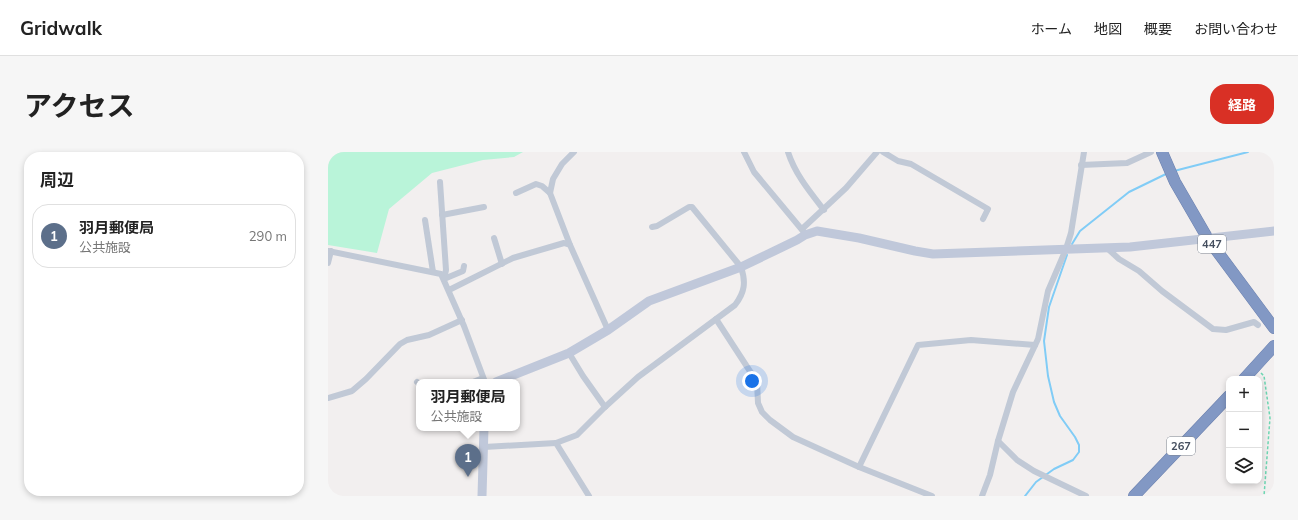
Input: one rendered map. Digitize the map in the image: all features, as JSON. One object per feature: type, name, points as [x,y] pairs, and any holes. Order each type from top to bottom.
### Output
[{"type":"highway","name":"447","points":[[1162,152],[1174,182],[1208,239],[1274,328]]},
{"type":"highway","points":[[1247,376],[1274,346]]},
{"type":"highway","name":"267","points":[[1134,496],[1226,399]]},
{"type":"street","points":[[550,193],[553,179],[562,164],[574,152]]},
{"type":"street","points":[[744,152],[754,172],[804,232]]},
{"type":"street","points":[[788,152],[791,162],[824,210]]},
{"type":"street","points":[[504,379],[569,353],[608,330],[649,301],[741,267],[797,240],[846,188],[877,152]]},
{"type":"street","points":[[883,152],[898,161],[911,164],[988,209],[983,219]]},
{"type":"street","points":[[982,496],[990,475],[1013,392],[1038,339],[1048,291],[1066,249],[1071,233],[1084,152]]},
{"type":"street","points":[[1081,166],[1127,163],[1143,157],[1151,152]]},
{"type":"street","points":[[440,182],[446,270],[444,279]]},
{"type":"street","points":[[516,193],[536,184],[542,186],[550,193],[570,245],[608,330]]},
{"type":"street","points":[[442,215],[484,207]]},
{"type":"street","points":[[484,447],[556,443],[577,435],[638,377],[735,305],[744,290],[744,278],[741,267],[692,207],[689,207],[657,226],[652,227]]},
{"type":"street","points":[[426,220],[433,272]]},
{"type":"street","points":[[804,232],[817,231],[830,233],[933,254],[1130,247],[1274,231]]},
{"type":"street","points":[[494,238],[502,264]]},
{"type":"street","points":[[449,290],[513,258],[564,243],[570,245]]},
{"type":"street","points":[[1106,248],[1119,259],[1139,271],[1162,291],[1213,330],[1226,330],[1254,322],[1258,325]]},
{"type":"street","points":[[328,263],[330,251],[442,274],[462,320],[484,379]]},
{"type":"street","points":[[444,279],[463,272],[464,266]]},
{"type":"street","points":[[716,319],[757,382],[758,403],[762,412],[770,420],[793,437],[859,467],[932,496]]},
{"type":"street","points":[[328,398],[352,391],[366,379],[400,344],[407,340],[429,336],[462,320]]},
{"type":"street","points":[[859,467],[918,345],[971,340],[1035,345]]},
{"type":"street","points":[[569,353],[605,407]]},
{"type":"street","points":[[482,496],[484,431]]},
{"type":"street","points":[[998,442],[1017,460],[1040,474],[1086,496]]},
{"type":"street","points":[[556,443],[589,496]]},
{"type":"path","points":[[1256,367],[1264,376],[1270,418],[1264,496]]},
{"type":"green space","points":[[328,152],[523,152],[514,157],[483,160],[432,173],[389,209],[377,253],[328,245]]},
{"type":"waterway","points":[[1174,171],[1248,152]]},
{"type":"waterway","points":[[1072,244],[1080,231],[1129,192],[1168,173]]},
{"type":"waterway","points":[[1025,496],[1036,482],[1054,469],[1073,460],[1079,452],[1079,445],[1060,416],[1054,402],[1048,376],[1044,341],[1049,307],[1067,255]]},
{"type":"place","name":"羽月郵便局","points":[[468,477]]}]
